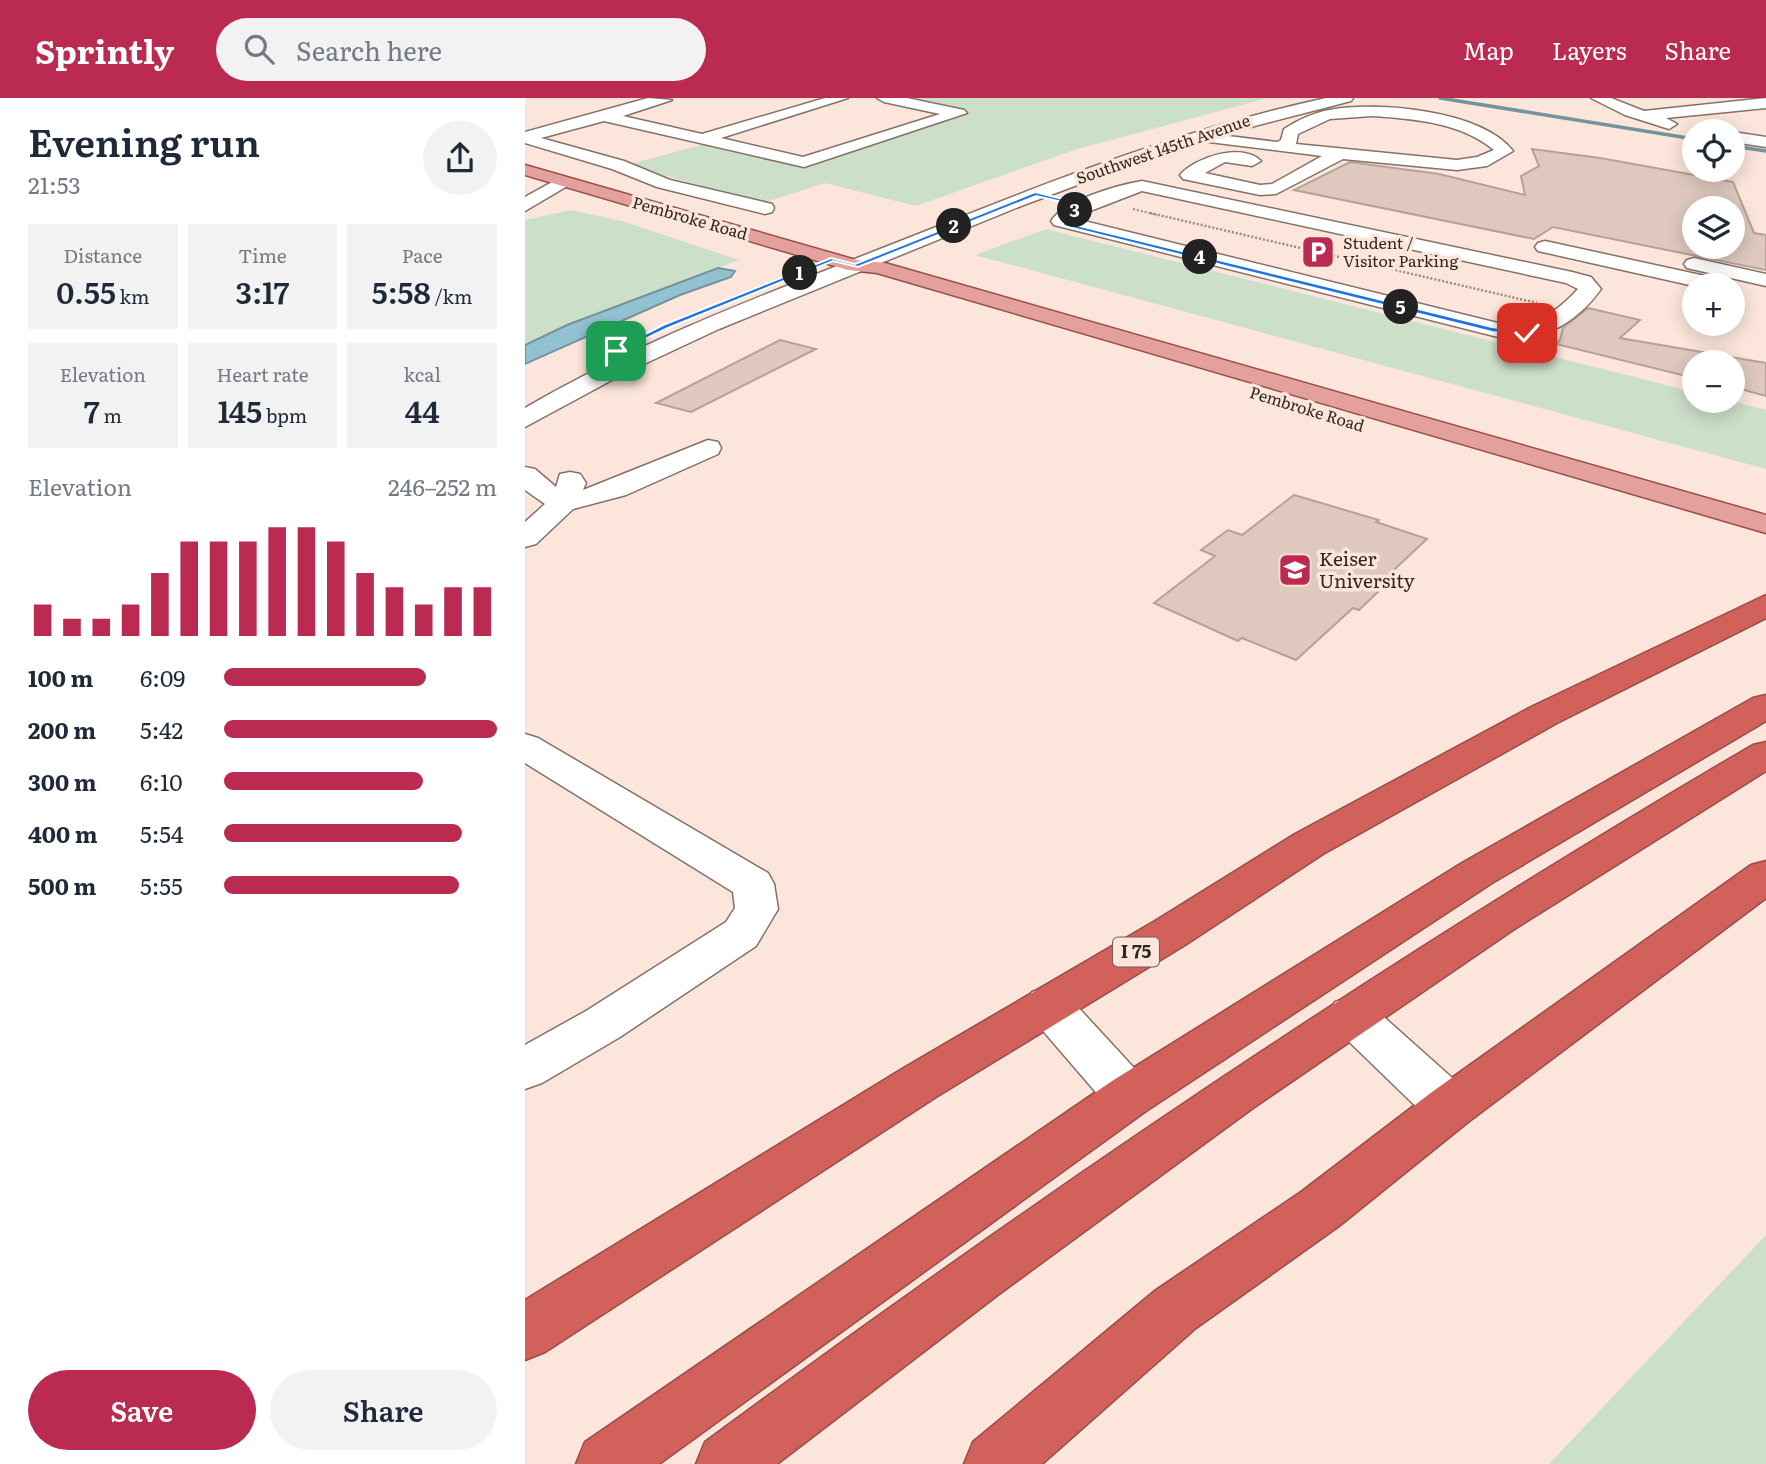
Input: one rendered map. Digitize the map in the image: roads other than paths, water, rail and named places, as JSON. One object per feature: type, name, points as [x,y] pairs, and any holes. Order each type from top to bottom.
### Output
[{"type":"highway","name":"I 75","points":[[525,1332],[1048,1004],[1170,933],[1309,844],[1544,715],[1766,605]]},
{"type":"highway","points":[[607,1464],[1129,1096],[1477,873],[1766,706]]},
{"type":"highway","points":[[727,1464],[1167,1139],[1351,1015],[1615,844],[1766,754]]},
{"type":"highway","points":[[995,1464],[1177,1309],[1320,1209],[1450,1107],[1766,876]]},
{"type":"main road","name":"Pembroke Road","points":[[525,170],[844,262],[891,270],[1756,521]]},
{"type":"main road","name":"Pembroke Road","points":[[844,262],[857,275],[1766,545]]},
{"type":"street","points":[[792,98],[820,104]]},
{"type":"street","points":[[702,139],[841,98]]},
{"type":"street","points":[[586,104],[615,108],[675,132],[804,162],[959,113],[884,98]]},
{"type":"street","points":[[525,137],[573,124],[615,108],[661,99]]},
{"type":"street","points":[[1602,99],[1643,116],[1682,126]]},
{"type":"street","name":"Southwest 145th Avenue","points":[[525,398],[666,327],[1190,136],[1314,101]]},
{"type":"street","name":"Southwest 145th Avenue","points":[[525,419],[595,379],[693,330],[844,262],[1168,133],[1314,101],[1347,105]]},
{"type":"street","points":[[1643,116],[1766,103]]},
{"type":"street","points":[[1168,133],[1279,147],[1339,154],[1457,165],[1481,162],[1505,151],[1494,140],[1456,126],[1402,113],[1347,105],[1307,121],[1290,132],[1289,142],[1279,147]]},
{"type":"street","points":[[1402,113],[1416,107],[1485,119],[1473,125],[1456,126]]},
{"type":"street","points":[[535,114],[573,124]]},
{"type":"street","points":[[587,157],[675,132]]},
{"type":"street","points":[[525,137],[657,181],[765,208]]},
{"type":"street","points":[[1745,139],[1766,142]]},
{"type":"street","points":[[1276,189],[1339,154]]},
{"type":"street","points":[[1300,195],[1276,189],[1259,190],[1189,175],[1222,157],[1311,170]]},
{"type":"street","points":[[526,203],[563,181]]},
{"type":"street","points":[[1042,192],[1091,203],[1131,187],[1156,186],[1572,278],[1588,285],[1589,291],[1532,332],[1492,330],[1061,221],[1065,214],[1091,203]]},
{"type":"street","points":[[1519,242],[1682,277]]},
{"type":"street","points":[[1596,258],[1610,248],[1766,279]]},
{"type":"street","points":[[1745,291],[1766,295]]},
{"type":"street","points":[[525,475],[549,494],[565,501],[596,494],[708,448]]},
{"type":"street","points":[[525,452],[561,469],[572,483],[565,501],[525,538]]},
{"type":"street","points":[[525,746],[753,884],[757,909],[741,934],[603,1024],[525,1069]]},
{"type":"street","points":[[1048,1004],[1129,1096]]},
{"type":"street","points":[[1351,1015],[1450,1107]]},
{"type":"water","points":[[718,268],[735,271],[731,277],[680,295],[525,364],[525,345],[567,325]]},
{"type":"waterway","points":[[1440,98],[1682,137]]},
{"type":"waterway","points":[[1745,148],[1766,151]]},
{"type":"place","name":"Student / Visitor Parking","points":[[1318,252]]},
{"type":"place","name":"Keiser University","points":[[1295,570]]}]
